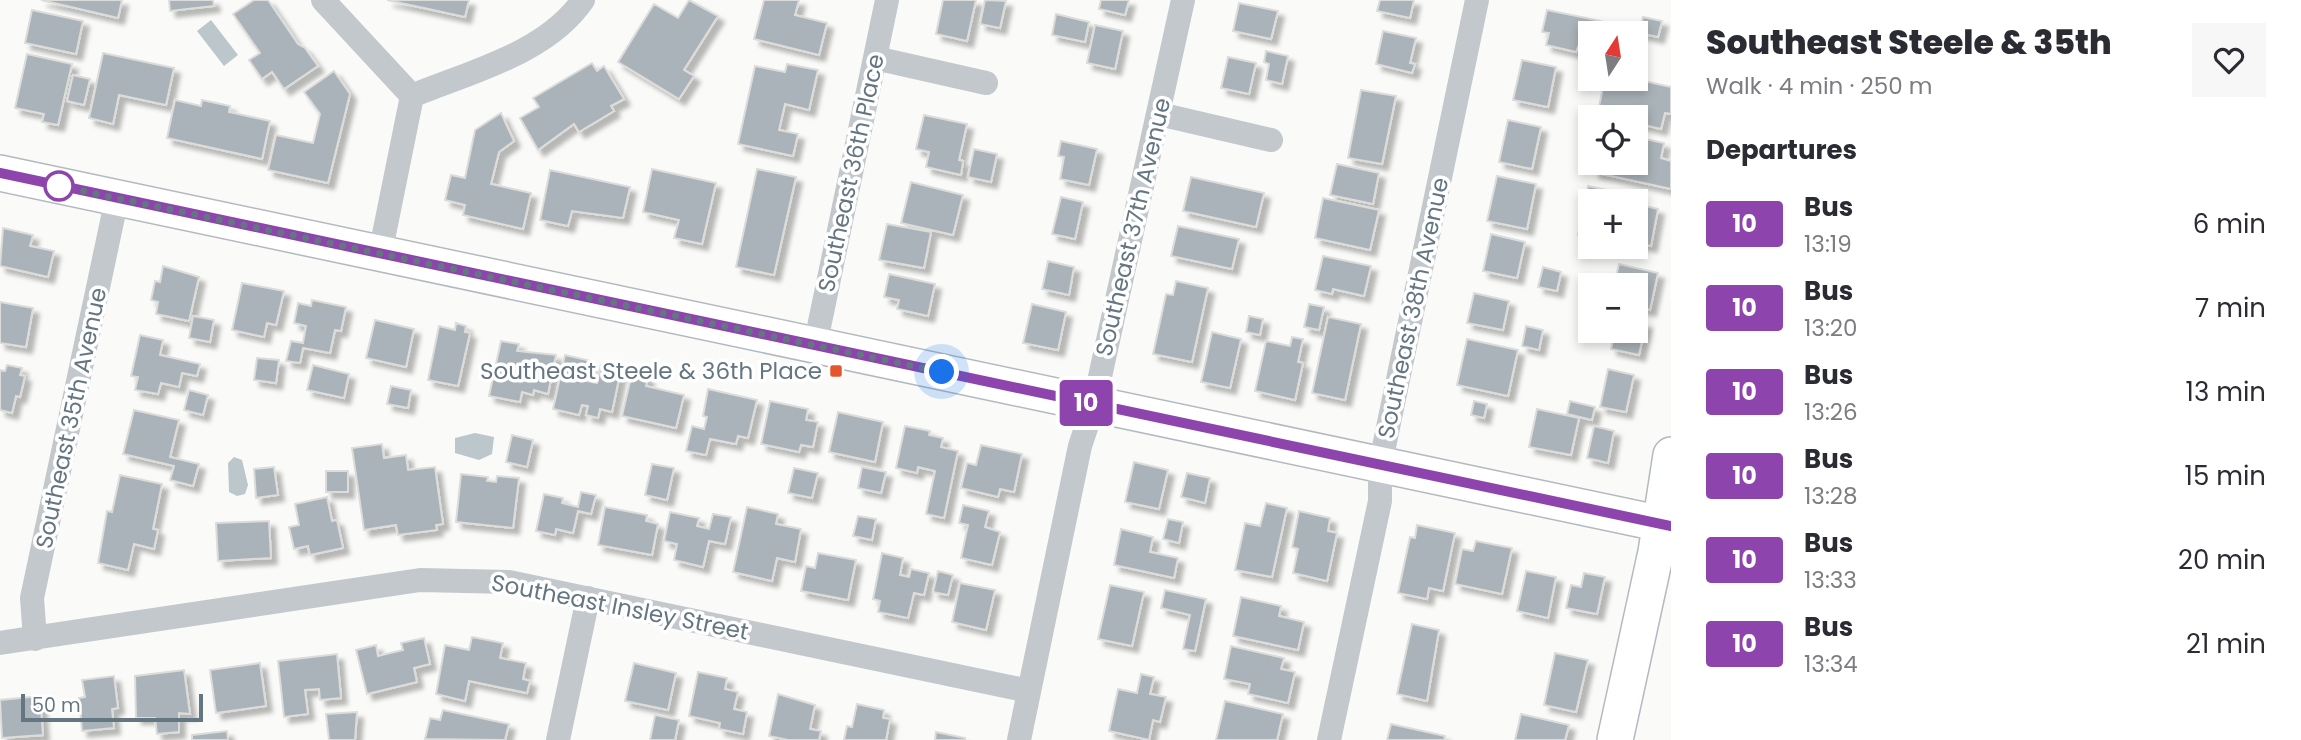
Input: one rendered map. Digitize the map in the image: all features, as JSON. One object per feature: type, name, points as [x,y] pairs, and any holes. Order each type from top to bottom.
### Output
[{"type":"street","points":[[323,0],[412,96]]},
{"type":"street","points":[[412,96],[546,37],[571,18],[583,0]]},
{"type":"street","name":"Southeast 36th Place","points":[[815,346],[887,0]]},
{"type":"street","name":"Southeast 37th Avenue","points":[[1019,740],[1080,446],[1094,404],[1183,0]]},
{"type":"street","name":"Southeast 38th Avenue","points":[[1329,740],[1380,501],[1380,466],[1477,0]]},
{"type":"street","points":[[875,58],[986,83]]},
{"type":"street","points":[[380,254],[412,96]]},
{"type":"street","points":[[1158,114],[1271,140]]},
{"type":"street","points":[[0,173],[1665,525]]},
{"type":"street","name":"Southeast 35th Avenue","points":[[34,639],[32,598],[117,198]]},
{"type":"street","points":[[1615,740],[1665,525],[1671,455]]},
{"type":"street","name":"Southeast Insley Street","points":[[0,643],[420,580],[509,582],[1029,691]]},
{"type":"street","points":[[558,740],[588,598]]},
{"type":"shaded area","points":[[211,20],[238,55],[224,66],[197,31]]},
{"type":"shaded area","points":[[475,433],[494,437],[492,454],[479,460],[455,453],[455,438]]},
{"type":"shaded area","points":[[234,457],[242,460],[248,485],[245,494],[237,496],[229,492],[228,463]]},
{"type":"building","points":[[41,0],[122,0],[118,18]]},
{"type":"building","points":[[169,0],[213,0],[214,6],[170,11]]},
{"type":"building","points":[[254,0],[268,0],[298,44],[305,48],[318,66],[284,89],[272,72],[262,79],[249,60],[260,53],[233,14]]},
{"type":"building","points":[[387,0],[469,0],[465,17]]},
{"type":"building","points":[[689,0],[718,16],[684,70],[694,76],[679,99],[618,62],[654,4],[678,18]]},
{"type":"building","points":[[764,0],[799,0],[795,15],[827,23],[819,55],[754,39]]},
{"type":"building","points":[[943,0],[976,0],[967,41],[936,34]]},
{"type":"building","points":[[985,0],[1006,1],[1000,28],[980,24]]},
{"type":"building","points":[[1101,0],[1129,0],[1125,15],[1099,9]]},
{"type":"building","points":[[1380,0],[1414,0],[1410,18],[1377,11]]},
{"type":"building","points":[[1239,3],[1278,11],[1271,39],[1233,31]]},
{"type":"building","points":[[32,10],[83,21],[76,54],[25,43]]},
{"type":"building","points":[[1547,10],[1601,21],[1578,21],[1576,52],[1546,45],[1549,33],[1542,32]]},
{"type":"building","points":[[1056,14],[1089,22],[1085,42],[1052,35]]},
{"type":"building","points":[[1643,17],[1662,21],[1658,37],[1648,35],[1648,21],[1642,21]]},
{"type":"building","points":[[1095,25],[1123,31],[1115,69],[1087,63]]},
{"type":"building","points":[[1383,31],[1416,38],[1410,63],[1415,64],[1412,73],[1376,64]]},
{"type":"building","points":[[1266,51],[1288,56],[1282,84],[1266,80],[1269,64],[1264,62]]},
{"type":"building","points":[[103,53],[174,68],[166,105],[119,95],[113,124],[89,118]]},
{"type":"building","points":[[27,54],[72,64],[58,125],[42,122],[44,114],[15,108]]},
{"type":"building","points":[[1228,57],[1256,63],[1249,94],[1221,88]]},
{"type":"building","points":[[1522,60],[1556,67],[1548,107],[1513,100]]},
{"type":"building","points":[[592,63],[597,71],[604,66],[624,99],[611,106],[614,111],[579,132],[574,124],[538,150],[520,118],[539,107],[533,98]]},
{"type":"building","points":[[787,64],[818,70],[809,110],[785,104],[779,130],[798,134],[793,156],[738,144],[755,66],[785,72]]},
{"type":"building","points":[[334,71],[350,94],[328,183],[268,170],[276,135],[313,143],[320,114],[304,92]]},
{"type":"building","points":[[73,75],[90,79],[84,105],[67,101]]},
{"type":"building","points":[[1648,82],[1671,87],[1671,114],[1665,113],[1661,129],[1648,126],[1648,105],[1599,105],[1602,91],[1648,91]]},
{"type":"building","points":[[1361,90],[1396,96],[1382,164],[1348,158]]},
{"type":"building","points":[[175,100],[201,106],[202,100],[230,106],[229,112],[270,121],[262,159],[167,138]]},
{"type":"building","points":[[501,113],[514,141],[499,152],[491,184],[531,193],[523,229],[463,215],[465,205],[445,200],[451,175],[465,178],[475,130]]},
{"type":"building","points":[[924,115],[967,124],[959,160],[963,161],[961,175],[926,167],[929,152],[916,149]]},
{"type":"building","points":[[1508,120],[1541,127],[1532,169],[1499,162]]},
{"type":"building","points":[[1648,140],[1664,143],[1661,158],[1671,161],[1671,189],[1607,175],[1648,175]]},
{"type":"building","points":[[1061,141],[1097,149],[1089,185],[1060,179],[1064,157],[1058,156]]},
{"type":"building","points":[[974,149],[997,154],[991,182],[968,177]]},
{"type":"building","points":[[1337,164],[1379,173],[1373,204],[1330,195]]},
{"type":"building","points":[[652,169],[716,183],[702,244],[674,238],[679,220],[643,212]]},
{"type":"building","points":[[757,169],[796,177],[774,275],[736,267]]},
{"type":"building","points":[[550,170],[630,187],[623,218],[572,211],[568,226],[540,220]]},
{"type":"building","points":[[1497,176],[1536,184],[1527,229],[1487,221]]},
{"type":"building","points":[[1191,177],[1264,193],[1256,227],[1183,211]]},
{"type":"building","points":[[911,182],[963,195],[953,235],[901,223]]},
{"type":"building","points":[[1061,197],[1083,202],[1075,239],[1052,234]]},
{"type":"building","points":[[1323,198],[1379,210],[1370,250],[1315,238]]},
{"type":"building","points":[[1648,207],[1658,209],[1651,246],[1648,245]]},
{"type":"building","points":[[887,224],[931,232],[924,268],[879,260]]},
{"type":"building","points":[[1178,226],[1239,239],[1232,269],[1171,256]]},
{"type":"building","points":[[3,228],[33,235],[30,246],[54,251],[48,277],[0,266]]},
{"type":"building","points":[[1491,234],[1525,242],[1517,278],[1483,271]]},
{"type":"building","points":[[1323,256],[1371,266],[1364,296],[1333,289],[1332,294],[1315,290]]},
{"type":"building","points":[[1048,261],[1074,267],[1069,295],[1042,289]]},
{"type":"building","points":[[1619,264],[1658,273],[1650,310],[1648,273],[1617,273]]},
{"type":"building","points":[[163,266],[199,277],[189,321],[156,314],[158,302],[151,300],[155,281],[160,282]]},
{"type":"building","points":[[1543,267],[1561,272],[1557,291],[1538,287]]},
{"type":"building","points":[[889,274],[935,284],[928,316],[897,309],[899,300],[884,297]]},
{"type":"building","points":[[1176,281],[1208,288],[1192,362],[1153,354],[1166,294],[1173,295]]},
{"type":"building","points":[[242,283],[284,291],[276,325],[267,323],[264,337],[232,330]]},
{"type":"building","points":[[1474,293],[1509,301],[1503,330],[1467,323]]},
{"type":"building","points":[[312,300],[346,307],[341,331],[335,330],[330,353],[303,348],[300,363],[286,361],[291,341],[303,343],[306,326],[294,323],[298,303],[311,306]]},
{"type":"building","points":[[0,302],[33,308],[26,347],[0,343]]},
{"type":"building","points":[[1032,304],[1066,312],[1058,350],[1023,343]]},
{"type":"building","points":[[1309,304],[1324,307],[1319,330],[1304,327]]},
{"type":"building","points":[[193,316],[214,320],[210,342],[189,338]]},
{"type":"building","points":[[1249,316],[1263,319],[1260,335],[1246,332]]},
{"type":"building","points":[[1328,317],[1361,324],[1345,400],[1312,393]]},
{"type":"building","points":[[375,320],[414,329],[406,367],[366,358]]},
{"type":"building","points":[[456,323],[466,326],[465,332],[470,333],[458,386],[428,380],[439,326],[455,330]]},
{"type":"building","points":[[1526,326],[1543,330],[1539,350],[1522,346]]},
{"type":"building","points":[[1212,332],[1241,339],[1230,388],[1201,382]]},
{"type":"building","points":[[140,335],[163,340],[160,355],[200,364],[197,376],[182,373],[179,387],[161,383],[158,394],[135,390],[138,377],[131,376]]},
{"type":"building","points":[[1292,337],[1303,339],[1298,362],[1303,363],[1295,400],[1255,391],[1266,341],[1290,346]]},
{"type":"building","points":[[1467,339],[1518,350],[1508,396],[1457,385]]},
{"type":"building","points":[[501,341],[519,344],[517,351],[556,355],[548,394],[534,390],[533,395],[522,392],[520,402],[489,396]]},
{"type":"building","points":[[1612,343],[1642,343],[1639,355],[1611,349]]},
{"type":"building","points":[[565,355],[591,361],[587,381],[597,383],[601,365],[621,369],[612,412],[600,409],[598,418],[586,415],[588,406],[582,405],[579,415],[553,409]]},
{"type":"building","points":[[257,358],[279,360],[276,383],[254,380]]},
{"type":"building","points":[[7,365],[22,368],[20,375],[25,376],[20,397],[16,396],[12,413],[0,410],[0,370],[5,371]]},
{"type":"building","points":[[313,365],[349,374],[344,398],[307,390]]},
{"type":"building","points":[[1608,369],[1634,375],[1626,412],[1600,407]]},
{"type":"building","points":[[632,373],[648,377],[646,386],[684,395],[676,428],[622,416]]},
{"type":"building","points":[[391,386],[411,390],[408,408],[387,404]]},
{"type":"building","points":[[708,389],[757,400],[748,438],[738,436],[736,444],[710,439],[706,455],[686,451],[692,426],[704,429],[707,417],[703,416]]},
{"type":"building","points":[[189,390],[208,395],[203,415],[184,410]]},
{"type":"building","points":[[770,401],[808,409],[806,420],[818,422],[813,447],[801,445],[799,452],[761,444]]},
{"type":"building","points":[[1474,401],[1487,404],[1484,418],[1471,415]]},
{"type":"building","points":[[1570,401],[1595,407],[1592,420],[1567,414]]},
{"type":"building","points":[[1537,409],[1579,418],[1571,455],[1529,447]]},
{"type":"building","points":[[134,410],[179,420],[170,457],[199,464],[193,486],[170,480],[174,466],[123,454]]},
{"type":"building","points":[[838,412],[883,422],[875,462],[829,452]]},
{"type":"building","points":[[905,426],[930,431],[929,435],[943,438],[941,447],[958,451],[944,518],[926,514],[935,471],[918,467],[917,473],[896,468]]},
{"type":"building","points":[[1594,426],[1614,431],[1608,463],[1587,458]]},
{"type":"building","points":[[512,435],[533,440],[527,467],[506,462]]},
{"type":"building","points":[[382,444],[384,458],[406,455],[408,470],[435,467],[443,524],[436,525],[437,530],[398,535],[396,525],[364,530],[352,448]]},
{"type":"building","points":[[981,445],[1022,454],[1014,492],[1000,489],[998,497],[961,488],[967,463],[976,465]]},
{"type":"building","points":[[1134,462],[1168,470],[1159,509],[1125,502]]},
{"type":"building","points":[[652,464],[674,468],[667,500],[645,495]]},
{"type":"building","points":[[274,467],[278,495],[256,498],[254,469]]},
{"type":"building","points":[[862,467],[886,472],[881,493],[858,488]]},
{"type":"building","points":[[794,468],[818,473],[812,498],[788,493]]},
{"type":"building","points":[[326,471],[348,471],[348,492],[326,492]]},
{"type":"building","points":[[1187,473],[1210,478],[1205,503],[1181,497]]},
{"type":"building","points":[[461,474],[488,477],[487,481],[496,482],[497,476],[519,478],[513,528],[456,522]]},
{"type":"building","points":[[120,475],[162,484],[153,529],[158,530],[154,549],[134,544],[128,570],[98,563],[107,511],[112,512]]},
{"type":"building","points":[[581,492],[596,495],[591,514],[578,511],[573,533],[556,529],[555,535],[536,531],[544,494],[563,498],[562,503],[578,507]]},
{"type":"building","points":[[327,497],[332,521],[337,520],[343,548],[310,555],[308,546],[294,549],[289,527],[299,525],[295,504]]},
{"type":"building","points":[[1266,503],[1287,508],[1272,577],[1235,570],[1245,523],[1260,526]]},
{"type":"building","points":[[963,505],[989,511],[985,527],[1000,532],[992,565],[961,558],[968,525],[959,523]]},
{"type":"building","points":[[605,507],[647,515],[646,521],[658,524],[652,555],[598,545]]},
{"type":"building","points":[[747,507],[778,514],[776,524],[801,529],[795,562],[777,558],[772,581],[733,572]]},
{"type":"building","points":[[1299,511],[1330,518],[1328,531],[1337,533],[1327,581],[1293,573],[1298,549],[1292,547]]},
{"type":"building","points":[[670,512],[699,518],[697,526],[709,529],[713,514],[731,517],[725,544],[709,541],[703,567],[674,560],[677,544],[664,541]]},
{"type":"building","points":[[858,516],[876,519],[872,540],[853,536]]},
{"type":"building","points":[[1168,519],[1183,522],[1179,543],[1163,539]]},
{"type":"building","points":[[269,521],[271,558],[218,561],[216,523]]},
{"type":"building","points":[[1417,525],[1455,533],[1443,591],[1429,588],[1427,599],[1398,593],[1410,537],[1415,538]]},
{"type":"building","points":[[1121,529],[1153,537],[1150,552],[1178,558],[1174,578],[1114,565]]},
{"type":"building","points":[[1476,541],[1512,548],[1502,594],[1455,584],[1462,549],[1473,551]]},
{"type":"building","points":[[818,553],[856,560],[848,600],[801,591],[806,566],[815,568]]},
{"type":"building","points":[[882,553],[903,558],[900,575],[909,577],[911,569],[929,573],[924,595],[914,593],[908,618],[878,612],[880,601],[873,599]]},
{"type":"building","points":[[938,571],[953,575],[948,595],[933,592]]},
{"type":"building","points":[[1526,571],[1556,577],[1548,618],[1517,611]]},
{"type":"building","points":[[1584,573],[1605,577],[1597,614],[1566,608],[1571,585],[1581,587]]},
{"type":"building","points":[[960,583],[995,590],[986,630],[952,622]]},
{"type":"building","points":[[1110,585],[1144,592],[1132,646],[1098,639]]},
{"type":"building","points":[[1165,590],[1206,599],[1195,651],[1183,649],[1190,615],[1161,608]]},
{"type":"building","points":[[1241,597],[1281,606],[1279,616],[1304,622],[1298,650],[1233,636]]},
{"type":"building","points":[[1412,624],[1439,630],[1427,701],[1397,694]]},
{"type":"building","points":[[472,637],[503,643],[500,658],[526,663],[523,679],[530,681],[527,693],[469,681],[465,701],[436,694],[445,645],[469,650]]},
{"type":"building","points":[[424,638],[430,664],[414,668],[417,682],[367,694],[356,650],[376,645],[378,656],[403,650],[401,643]]},
{"type":"building","points":[[1231,646],[1284,658],[1281,669],[1295,672],[1288,703],[1248,694],[1250,684],[1224,679]]},
{"type":"building","points":[[1555,653],[1588,660],[1576,712],[1544,705]]},
{"type":"building","points":[[337,654],[341,698],[320,700],[319,689],[305,690],[308,714],[284,717],[278,661]]},
{"type":"building","points":[[260,663],[266,706],[216,713],[210,670]]},
{"type":"building","points":[[634,663],[676,673],[668,710],[625,701]]},
{"type":"building","points":[[184,670],[190,714],[179,713],[179,732],[157,734],[155,718],[136,718],[135,676]]},
{"type":"building","points":[[698,672],[727,678],[725,689],[738,692],[734,709],[747,712],[743,734],[719,729],[720,723],[689,716]]},
{"type":"building","points":[[1141,674],[1154,677],[1150,694],[1166,697],[1160,722],[1153,720],[1149,740],[1109,731],[1118,689],[1137,693]]},
{"type":"building","points":[[114,676],[118,708],[112,709],[114,728],[82,731],[79,698],[85,697],[82,680]]},
{"type":"building","points":[[778,694],[815,705],[810,729],[821,731],[819,740],[788,740],[769,736]]},
{"type":"building","points":[[40,696],[43,735],[2,738],[0,700]]},
{"type":"building","points":[[1225,701],[1283,714],[1277,740],[1216,740]]},
{"type":"building","points":[[857,704],[884,710],[883,718],[890,719],[886,740],[844,740],[847,726],[852,727]]},
{"type":"building","points":[[443,710],[509,724],[505,740],[425,739],[430,718],[440,720]]},
{"type":"building","points":[[357,712],[355,740],[329,740],[326,714]]},
{"type":"building","points":[[1521,714],[1569,725],[1565,740],[1515,740]]},
{"type":"building","points":[[655,715],[679,720],[675,740],[650,740]]},
{"type":"building","points":[[1391,724],[1445,736],[1444,740],[1387,740]]},
{"type":"building","points":[[227,731],[228,740],[192,740],[192,735]]},
{"type":"building","points":[[936,732],[965,738],[965,740],[935,740]]},
{"type":"bus line","name":"10","points":[[0,173],[1671,526]]},
{"type":"place","name":"Southeast Steele & 36th Place","points":[[836,371]]},
{"type":"route","points":[[59,186],[942,372]]}]
